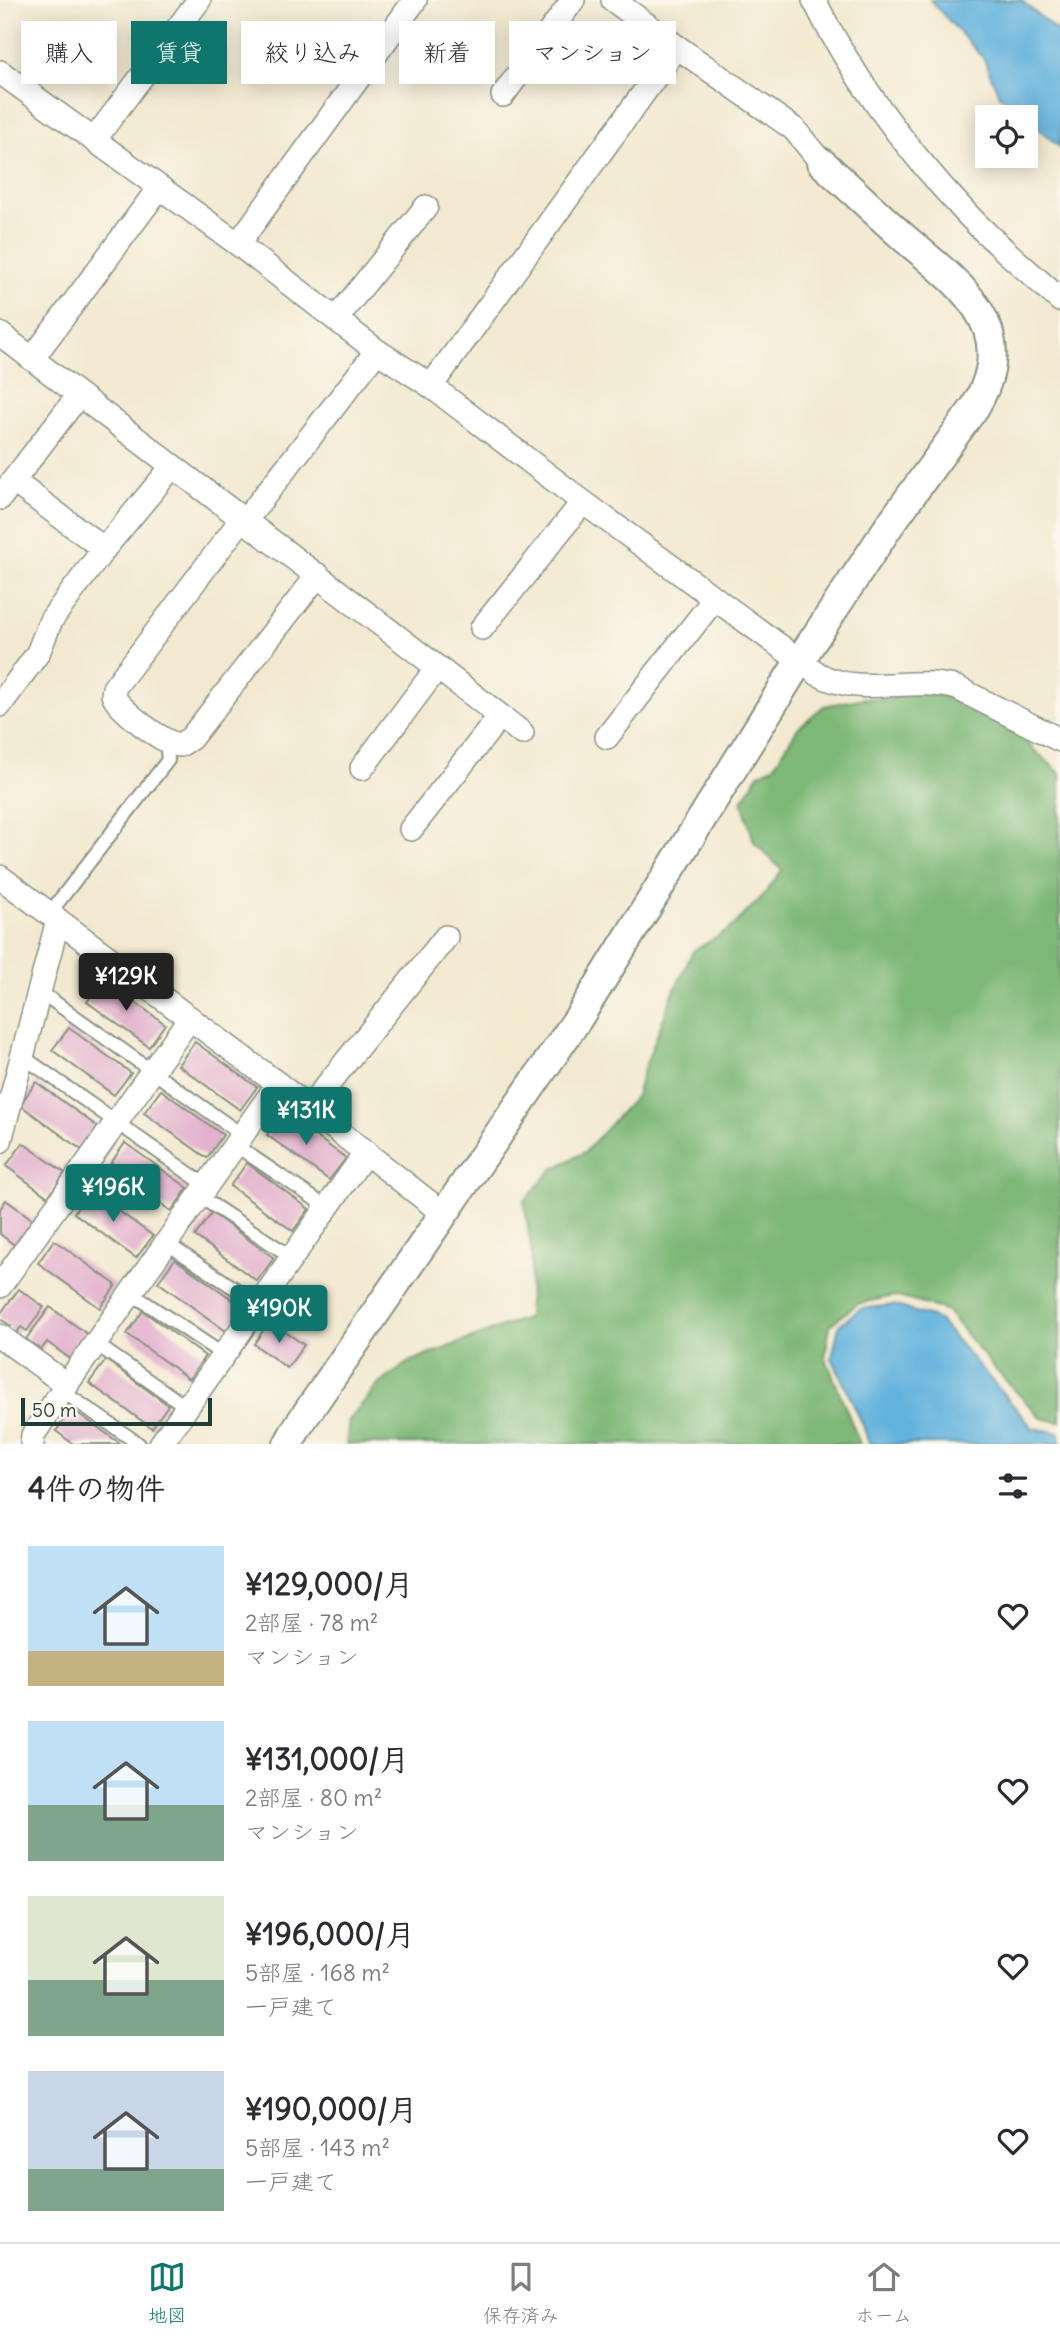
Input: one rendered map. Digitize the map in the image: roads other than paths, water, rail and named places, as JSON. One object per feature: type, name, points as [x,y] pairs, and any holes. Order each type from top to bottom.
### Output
[{"type":"street","points":[[94,140],[199,0]]},
{"type":"street","points":[[238,244],[415,0]]},
{"type":"street","points":[[503,94],[573,0]]},
{"type":"street","points":[[288,1444],[579,1017],[800,660],[889,526],[984,393],[992,366],[989,333],[980,312],[971,301],[821,162],[794,129],[612,0]]},
{"type":"street","points":[[814,0],[831,33],[895,132],[967,215],[1060,300]]},
{"type":"street","points":[[431,386],[677,47]]},
{"type":"street","points":[[0,72],[238,244],[377,351],[431,386],[583,502],[833,682],[854,685],[927,682],[957,688],[1060,740]]},
{"type":"street","points":[[32,359],[159,188]]},
{"type":"street","points":[[335,319],[426,207]]},
{"type":"street","points":[[0,334],[522,733]]},
{"type":"street","points":[[318,575],[191,738],[180,745],[166,742],[120,706],[113,695],[114,688],[377,351]]},
{"type":"street","points":[[78,396],[7,490],[104,549]]},
{"type":"street","points":[[0,705],[38,653],[51,620],[104,549],[172,467]]},
{"type":"street","points":[[482,628],[583,502]]},
{"type":"street","points":[[607,737],[715,598]]},
{"type":"street","points":[[362,768],[438,668]]},
{"type":"street","points":[[411,829],[500,716]]},
{"type":"street","points":[[0,877],[278,1084],[444,1214]]},
{"type":"street","points":[[0,1140],[39,992],[54,917]]},
{"type":"street","points":[[309,1108],[446,937]]},
{"type":"street","points":[[0,1286],[190,1018]]},
{"type":"street","points":[[32,1444],[33,1435],[65,1388],[278,1084]]},
{"type":"street","points":[[161,1444],[366,1152]]},
{"type":"street","points":[[0,1336],[65,1388]]},
{"type":"lane","points":[[54,917],[168,760],[166,742]]},
{"type":"lane","points":[[39,992],[152,1071],[328,1208]]},
{"type":"lane","points":[[22,1056],[116,1122],[293,1258]]},
{"type":"lane","points":[[166,1243],[260,1305]]},
{"type":"lane","points":[[131,1293],[225,1356]]},
{"type":"lane","points":[[96,1344],[188,1408]]},
{"type":"lane","points":[[65,1388],[139,1444]]},
{"type":"water","points":[[930,0],[1021,0],[1060,34],[1060,147],[1038,128],[1038,105],[1011,105],[999,95],[984,59]]},
{"type":"water","points":[[893,1305],[938,1319],[1033,1428],[1060,1433],[1060,1444],[869,1444],[832,1358],[839,1325],[860,1309]]}]
